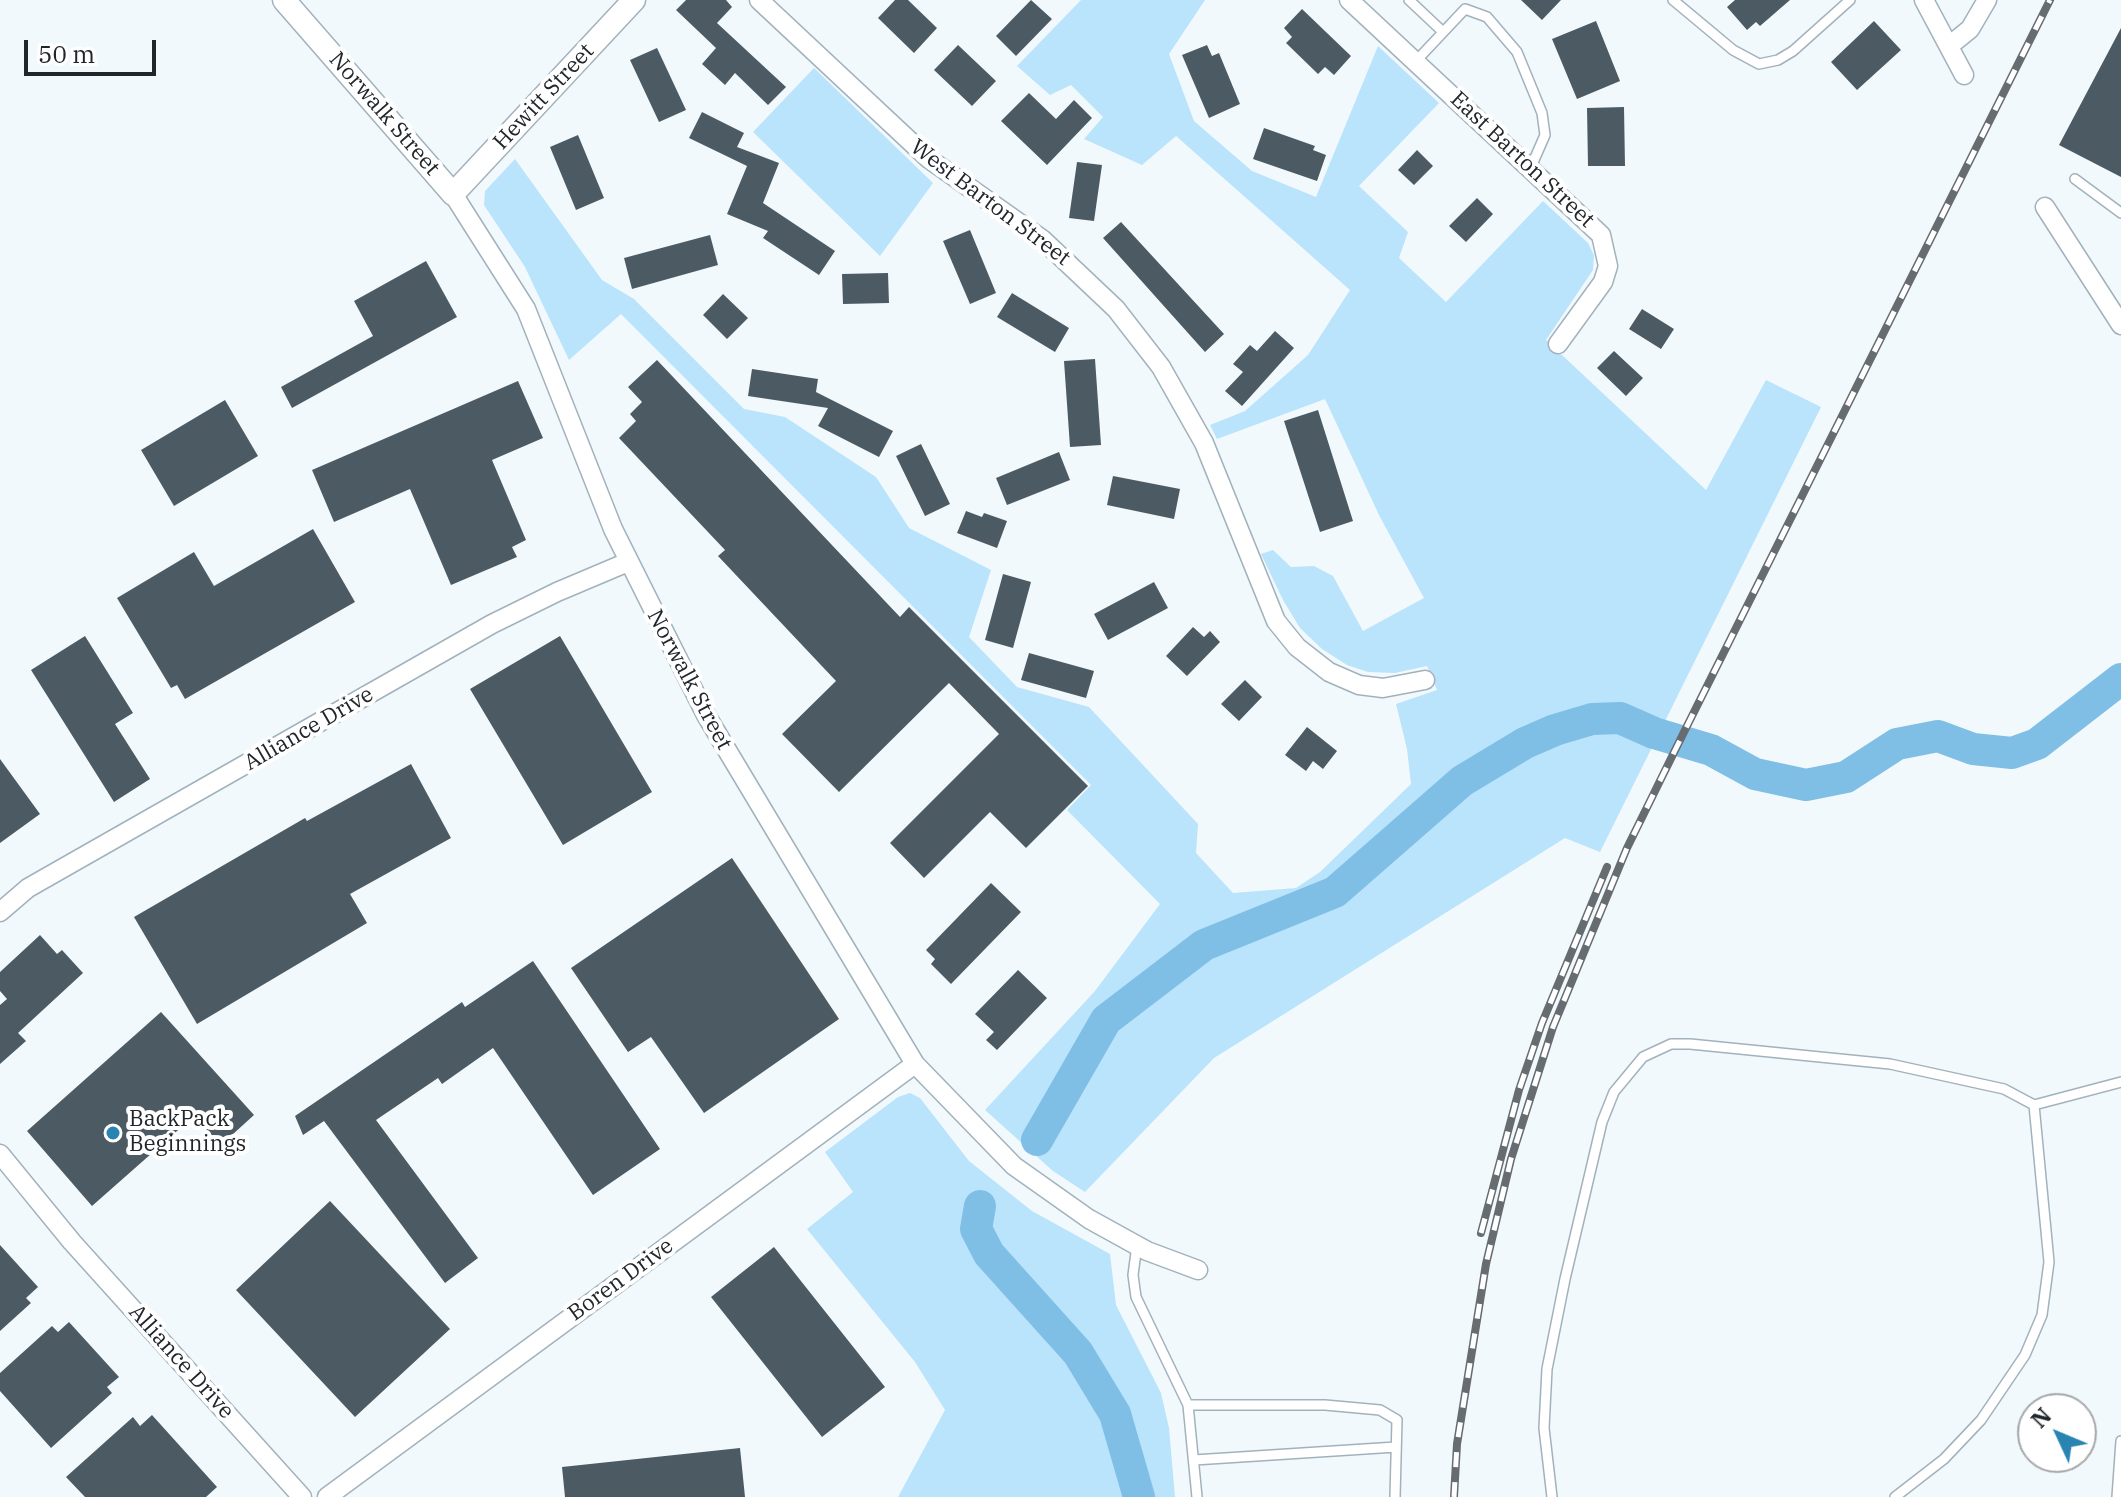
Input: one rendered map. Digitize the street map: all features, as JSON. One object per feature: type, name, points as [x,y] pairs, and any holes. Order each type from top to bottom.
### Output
[{"type":"street","name":"Norwalk Street","points":[[284,0],[453,194],[526,309],[628,562],[712,725],[915,1064],[1014,1166],[1089,1219],[1137,1245],[1198,1270]]},
{"type":"street","name":"Hewitt Street","points":[[453,194],[634,0]]},
{"type":"street","name":"West Barton Street","points":[[759,0],[929,159],[1042,239],[1116,309],[1161,367],[1204,443],[1276,621],[1297,647],[1329,672],[1359,685],[1383,688],[1425,680]]},
{"type":"street","name":"East Barton Street","points":[[1349,0],[1589,220],[1601,235],[1607,249],[1608,266],[1603,282],[1558,344]]},
{"type":"street","points":[[1924,0],[1964,75]]},
{"type":"street","points":[[1949,46],[1970,29],[1987,0]]},
{"type":"street","points":[[2045,207],[2116,305],[2121,325]]},
{"type":"street","name":"Alliance Drive","points":[[0,912],[28,888],[492,624],[628,562]]},
{"type":"street","name":"Boren Drive","points":[[327,1497],[915,1064]]},
{"type":"street","name":"Alliance Drive","points":[[0,1154],[72,1242],[302,1497]]},
{"type":"lane","points":[[1409,0],[1442,31]]},
{"type":"lane","points":[[1680,2],[1733,50],[1759,64],[1778,60],[1793,51],[1850,0]]},
{"type":"lane","points":[[1416,61],[1456,14],[1465,9],[1474,9],[1502,30],[1517,52],[1542,113],[1545,135],[1531,167]]},
{"type":"lane","points":[[2075,179],[2121,213]]},
{"type":"lane","points":[[1552,1497],[1544,1428],[1547,1369],[1565,1279],[1602,1122],[1614,1092],[1643,1057],[1671,1044],[1690,1044],[1890,1064],[2004,1089],[2034,1105],[2121,1082]]},
{"type":"lane","points":[[1895,1497],[1944,1459],[1981,1420],[2025,1355],[2042,1315],[2049,1262],[2034,1105]]},
{"type":"lane","points":[[1137,1245],[1133,1275],[1136,1297],[1188,1405],[1197,1497]]},
{"type":"lane","points":[[1188,1405],[1325,1405],[1380,1410],[1397,1420],[1395,1497]]},
{"type":"lane","points":[[2117,1497],[2121,1441]]},
{"type":"lane","points":[[1194,1460],[1396,1447]]},
{"type":"shaded area","points":[[1081,0],[1205,0],[1169,54],[1194,121],[1252,171],[1316,197],[1378,46],[1439,103],[1359,186],[1408,232],[1399,258],[1446,302],[1543,201],[1588,243],[1594,255],[1593,270],[1546,340],[1706,490],[1766,380],[1821,407],[1600,852],[1565,838],[1214,1058],[1085,1192],[1053,1171],[985,1110],[1095,991],[1160,904],[1067,810],[1091,785],[621,314],[569,360],[525,267],[484,205],[485,191],[515,159],[602,280],[634,299],[744,409],[785,417],[876,477],[909,528],[991,570],[969,637],[1017,687],[1089,707],[1198,824],[1196,853],[1233,893],[1296,888],[1320,872],[1411,784],[1407,749],[1396,704],[1437,690],[1427,666],[1395,673],[1368,672],[1347,665],[1322,649],[1300,628],[1261,554],[1273,550],[1291,567],[1314,566],[1333,576],[1363,631],[1424,598],[1380,517],[1325,399],[1217,439],[1210,425],[1245,411],[1308,355],[1350,290],[1176,136],[1142,165],[1084,139],[1103,117],[1071,85],[1050,95],[1017,66]]},
{"type":"shaded area","points":[[814,68],[933,183],[880,256],[753,132]]},
{"type":"shaded area","points":[[910,1093],[920,1098],[969,1161],[1032,1211],[1110,1254],[1116,1305],[1161,1393],[1169,1428],[1175,1497],[898,1497],[945,1410],[915,1362],[807,1229],[853,1192],[825,1152],[898,1097]]},
{"type":"building","points":[[686,0],[726,0],[732,7],[717,23],[786,87],[768,105],[735,73],[725,85],[702,64],[716,48],[676,10]]},
{"type":"building","points":[[895,0],[908,0],[937,28],[914,53],[878,18]]},
{"type":"building","points":[[1031,0],[1052,19],[1016,56],[996,36]]},
{"type":"building","points":[[1521,0],[1561,0],[1542,20]]},
{"type":"building","points":[[1735,0],[1790,0],[1760,26],[1756,22],[1747,30],[1727,7]]},
{"type":"building","points":[[1302,9],[1351,56],[1334,75],[1325,67],[1318,74],[1286,43],[1292,37],[1284,28]]},
{"type":"building","points":[[1596,21],[1620,81],[1577,99],[1552,39]]},
{"type":"building","points":[[1874,21],[1901,50],[1857,90],[1831,62]]},
{"type":"building","points":[[2121,28],[2121,177],[2059,145]]},
{"type":"building","points":[[958,45],[996,81],[972,106],[934,70]]},
{"type":"building","points":[[1207,45],[1212,56],[1219,53],[1240,104],[1209,118],[1182,55]]},
{"type":"building","points":[[657,48],[686,110],[659,122],[630,60]]},
{"type":"building","points":[[1029,93],[1056,119],[1074,100],[1092,118],[1047,165],[1001,121]]},
{"type":"building","points":[[1624,107],[1625,166],[1588,166],[1587,108]]},
{"type":"building","points":[[702,112],[744,133],[737,147],[779,163],[763,203],[835,251],[819,275],[763,238],[768,231],[727,214],[747,166],[689,138]]},
{"type":"building","points":[[1264,128],[1315,146],[1313,150],[1326,155],[1317,181],[1253,159]]},
{"type":"building","points":[[578,135],[604,198],[576,210],[550,147]]},
{"type":"building","points":[[1417,150],[1433,166],[1414,185],[1398,170]]},
{"type":"building","points":[[1077,162],[1102,165],[1094,221],[1069,218]]},
{"type":"building","points":[[1477,198],[1493,214],[1466,242],[1449,226]]},
{"type":"building","points":[[1121,222],[1224,334],[1205,352],[1103,238]]},
{"type":"building","points":[[970,230],[996,293],[970,304],[943,241]]},
{"type":"building","points":[[710,235],[718,265],[632,289],[624,258]]},
{"type":"building","points":[[426,261],[457,317],[292,408],[281,387],[373,336],[354,301]]},
{"type":"building","points":[[888,273],[889,303],[843,304],[842,274]]},
{"type":"building","points":[[1012,293],[1069,328],[1055,352],[997,317]]},
{"type":"building","points":[[723,294],[748,318],[727,339],[703,315]]},
{"type":"building","points":[[1642,309],[1674,329],[1661,349],[1629,329]]},
{"type":"building","points":[[1275,331],[1294,348],[1242,406],[1225,391],[1243,372],[1233,364],[1250,345],[1257,351]]},
{"type":"building","points":[[1614,351],[1643,378],[1626,396],[1597,368]]},
{"type":"building","points":[[1095,359],[1101,445],[1070,447],[1064,361]]},
{"type":"building","points":[[657,360],[900,617],[909,607],[1088,786],[1026,848],[990,812],[924,878],[890,843],[999,734],[949,683],[839,792],[782,734],[836,681],[718,556],[725,550],[619,438],[636,421],[630,414],[642,402],[628,387]]},
{"type":"building","points":[[752,369],[818,379],[816,392],[893,431],[879,457],[818,426],[828,408],[748,396]]},
{"type":"building","points":[[518,381],[543,438],[492,460],[526,540],[512,547],[517,557],[451,585],[410,489],[334,522],[312,470]]},
{"type":"building","points":[[225,400],[258,456],[174,506],[141,450]]},
{"type":"building","points":[[1318,410],[1353,521],[1320,532],[1284,421]]},
{"type":"building","points":[[921,444],[950,504],[925,516],[896,456]]},
{"type":"building","points":[[1059,452],[1070,480],[1007,505],[996,478]]},
{"type":"building","points":[[1113,476],[1180,489],[1174,519],[1107,505]]},
{"type":"building","points":[[966,511],[1007,521],[997,548],[957,533]]},
{"type":"building","points":[[313,529],[355,602],[185,699],[177,685],[171,688],[117,598],[194,552],[214,586]]},
{"type":"building","points":[[1003,574],[1031,582],[1013,648],[985,640]]},
{"type":"building","points":[[1154,582],[1168,608],[1108,640],[1094,614]]},
{"type":"building","points":[[1193,627],[1204,637],[1210,631],[1220,642],[1187,676],[1166,656]]},
{"type":"building","points":[[85,636],[133,713],[115,724],[150,779],[114,802],[31,670]]},
{"type":"building","points":[[560,636],[652,792],[563,845],[470,689]]},
{"type":"building","points":[[1029,653],[1094,671],[1086,698],[1021,680]]},
{"type":"building","points":[[1245,680],[1262,697],[1239,721],[1221,704]]},
{"type":"building","points":[[1307,727],[1337,751],[1323,769],[1313,761],[1306,771],[1285,755]]},
{"type":"building","points":[[0,759],[40,814],[0,843]]},
{"type":"building","points":[[411,764],[451,838],[350,894],[367,923],[197,1024],[134,917],[305,818],[307,821]]},
{"type":"building","points":[[732,858],[839,1019],[704,1113],[651,1037],[628,1052],[571,968]]},
{"type":"building","points":[[991,883],[1021,912],[951,984],[931,964],[935,959],[926,950]]},
{"type":"building","points":[[40,935],[57,954],[62,950],[83,973],[18,1033],[26,1041],[0,1064],[0,1005],[7,999],[0,991],[0,972]]},
{"type":"building","points":[[533,961],[660,1149],[593,1195],[493,1048],[442,1084],[438,1078],[376,1120],[478,1258],[445,1283],[324,1121],[303,1135],[295,1116],[462,1002],[465,1007]]},
{"type":"building","points":[[1018,970],[1047,998],[997,1050],[986,1040],[994,1032],[975,1014]]},
{"type":"building","points":[[161,1012],[254,1115],[221,1145],[194,1116],[92,1206],[27,1131]]},
{"type":"building","points":[[330,1201],[450,1329],[355,1417],[236,1290]]},
{"type":"building","points":[[0,1245],[38,1287],[26,1298],[31,1303],[0,1331]]},
{"type":"building","points":[[774,1247],[885,1387],[822,1437],[711,1297]]},
{"type":"building","points":[[69,1322],[119,1377],[107,1387],[112,1393],[51,1448],[0,1391],[0,1373],[52,1326],[58,1332]]},
{"type":"building","points":[[152,1415],[217,1487],[206,1497],[85,1497],[66,1477],[133,1417],[140,1426]]},
{"type":"building","points":[[740,1448],[745,1497],[565,1497],[562,1467]]},
{"type":"waterway","points":[[1037,1140],[1106,1020],[1204,945],[1335,892],[1462,781],[1525,743],[1555,730],[1592,719],[1620,718],[1654,733],[1711,750],[1755,774],[1806,785],[1846,777],[1897,744],[1938,736],[1973,749],[2012,753],[2037,744],[2121,679]]},
{"type":"waterway","points":[[980,1206],[976,1229],[989,1254],[1078,1353],[1115,1414],[1139,1497]]},
{"type":"railway","points":[[1454,1497],[1457,1444],[1486,1264],[1511,1159],[1553,1027],[1627,848],[2050,0]]},
{"type":"railway","points":[[1481,1233],[1519,1090],[1542,1023],[1607,867]]},
{"type":"place","name":"BackPack Beginnings","points":[[113,1133]]}]
